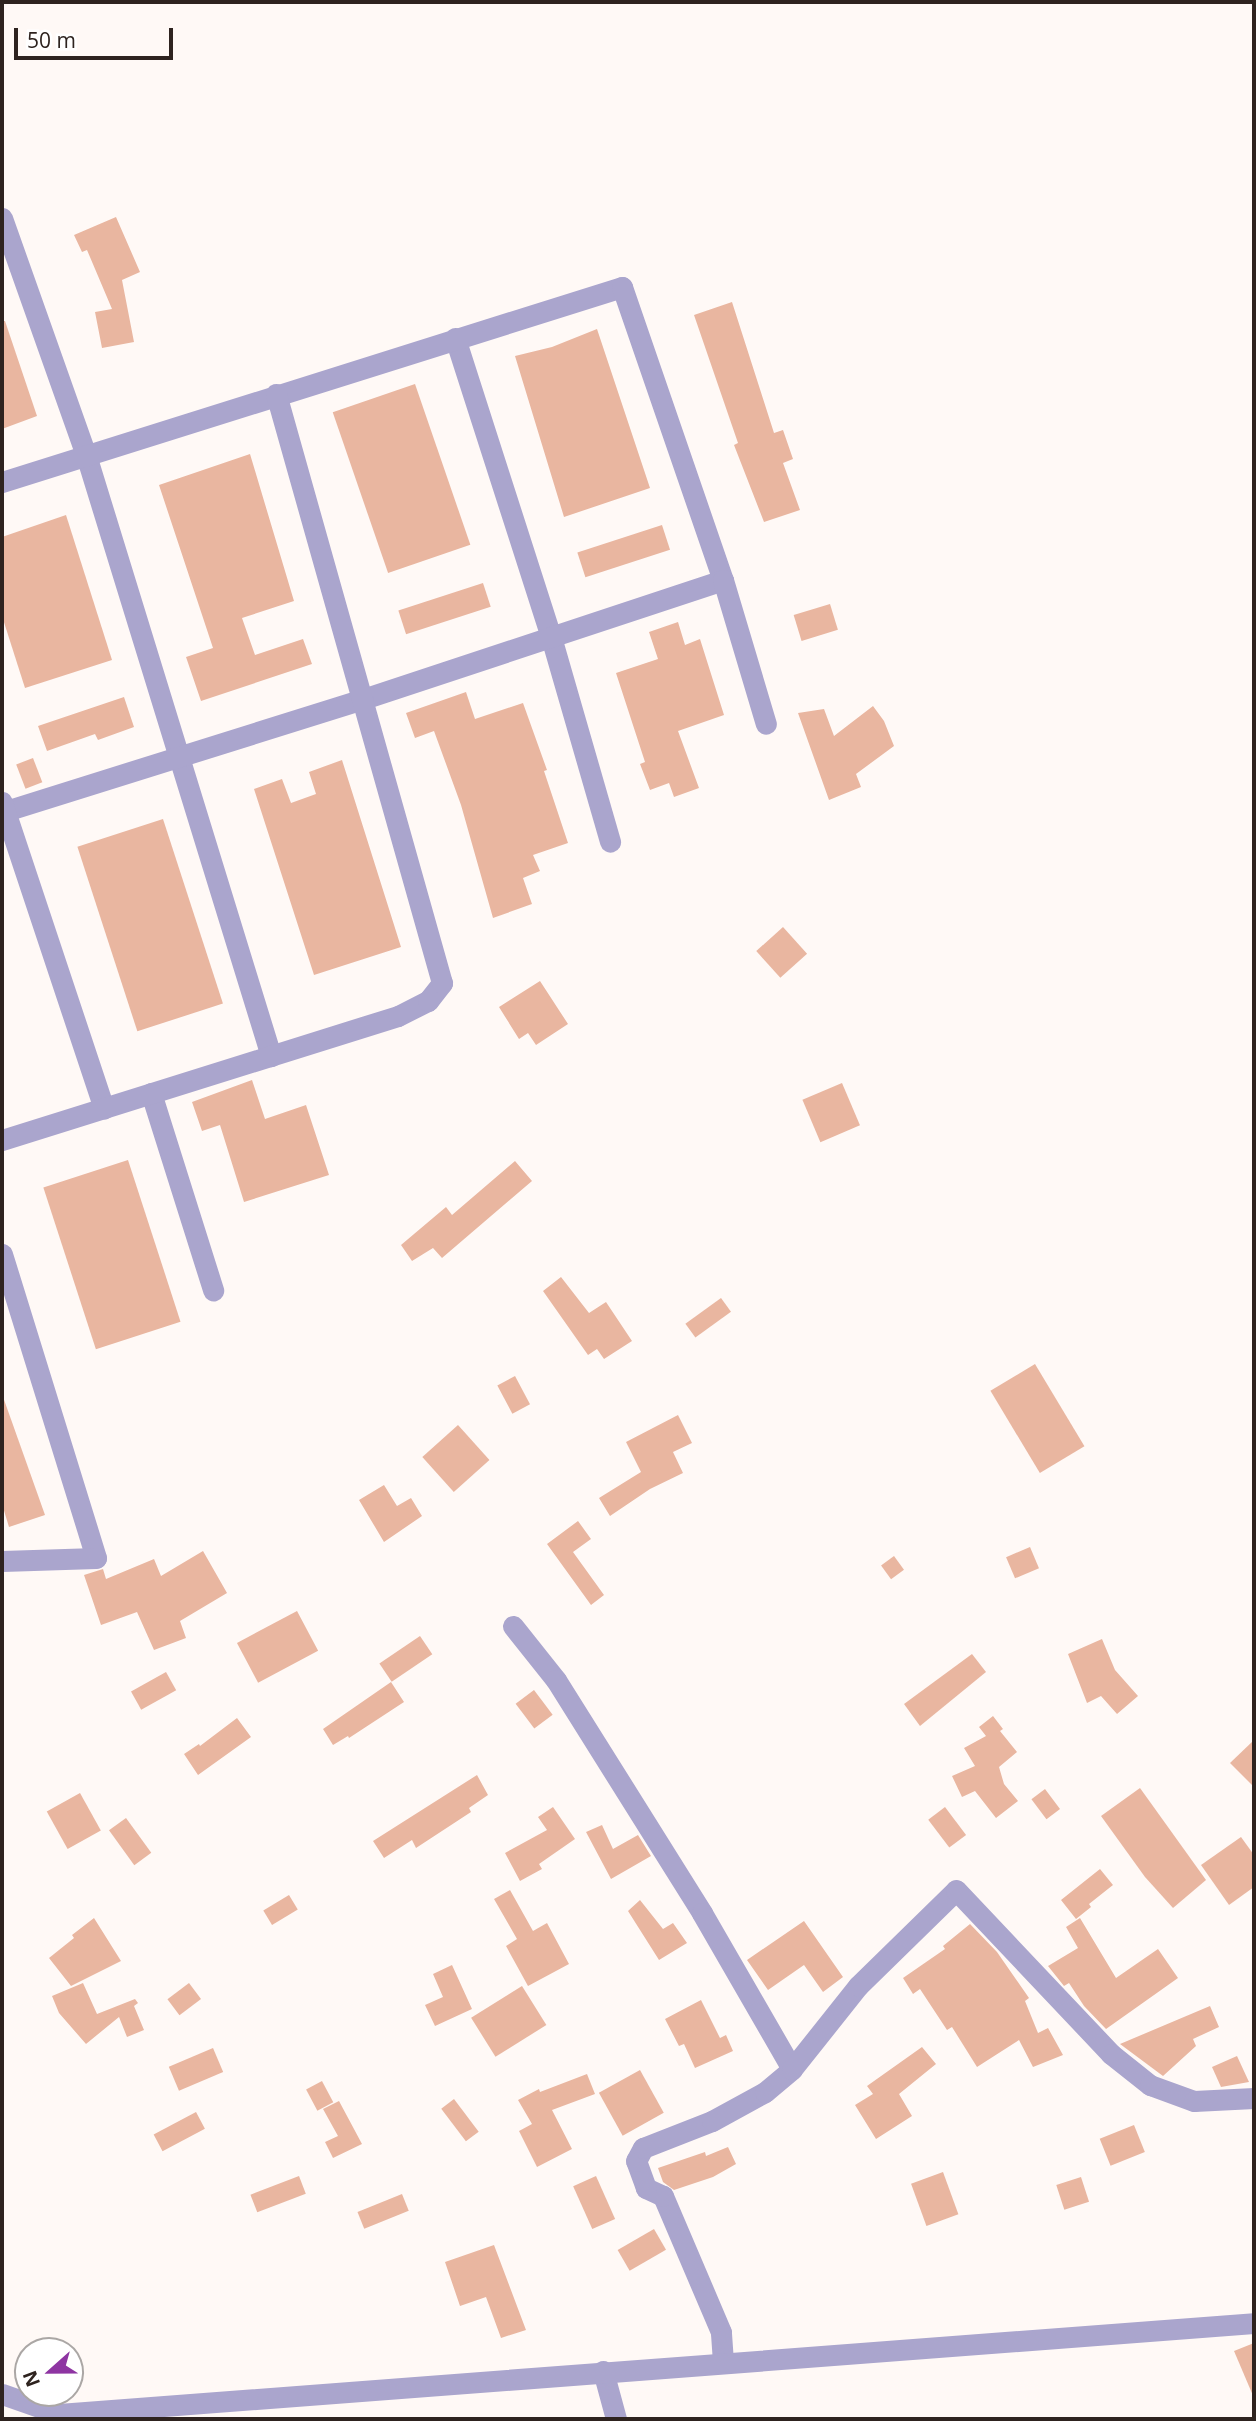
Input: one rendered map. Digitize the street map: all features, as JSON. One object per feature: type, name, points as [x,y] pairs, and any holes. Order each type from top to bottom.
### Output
[{"type":"street","points":[[2,218],[86,455],[271,1056]]},
{"type":"street","points":[[2,482],[622,287],[723,580],[766,723]]},
{"type":"street","points":[[455,338],[551,637],[610,842]]},
{"type":"street","points":[[2,1140],[398,1016],[428,1001],[442,983],[276,394]]},
{"type":"street","points":[[104,1108],[3,808],[363,699],[723,580]]},
{"type":"street","points":[[151,1093],[213,1290]]},
{"type":"street","points":[[2,1254],[96,1558],[2,1561]]},
{"type":"street","points":[[513,1626],[556,1679],[688,1889],[792,2069]]},
{"type":"street","points":[[723,2362],[721,2332],[663,2196],[646,2188],[636,2161],[643,2148],[712,2122],[765,2092],[792,2069],[858,1986],[956,1890],[1111,2054],[1150,2085],[1194,2101],[1254,2098]]},
{"type":"street","points":[[2,2394],[54,2417],[603,2371],[1254,2323]]},
{"type":"street","points":[[603,2371],[616,2419]]},
{"type":"building","points":[[116,217],[140,272],[122,280],[134,342],[102,348],[95,312],[112,309],[87,250],[82,252],[74,235]]},
{"type":"building","points":[[732,302],[774,433],[783,430],[793,459],[783,463],[800,510],[764,522],[734,445],[738,443],[694,315]]},
{"type":"building","points":[[2,321],[5,321],[37,416],[2,429]]},
{"type":"building","points":[[597,329],[650,488],[564,517],[515,356],[552,347]]},
{"type":"building","points":[[415,384],[470,545],[388,573],[333,412]]},
{"type":"building","points":[[250,454],[294,601],[242,618],[255,655],[303,639],[312,664],[201,701],[186,657],[213,648],[159,485]]},
{"type":"building","points":[[66,515],[112,660],[25,688],[2,616],[2,537]]},
{"type":"building","points":[[662,525],[670,550],[585,577],[577,553]]},
{"type":"building","points":[[483,583],[491,607],[406,634],[398,611]]},
{"type":"building","points":[[830,604],[838,630],[802,641],[794,615]]},
{"type":"building","points":[[678,622],[685,645],[700,639],[724,715],[678,731],[699,788],[674,797],[669,783],[650,790],[640,764],[645,762],[616,673],[658,659],[649,632]]},
{"type":"building","points":[[466,692],[475,719],[523,703],[547,770],[544,771],[568,843],[533,855],[540,871],[523,878],[532,904],[493,918],[461,805],[434,731],[415,738],[406,713]]},
{"type":"building","points":[[124,697],[134,727],[98,740],[95,734],[47,751],[38,726]]},
{"type":"building","points":[[873,706],[884,721],[894,746],[856,774],[861,787],[829,800],[798,713],[824,709],[834,736]]},
{"type":"building","points":[[33,758],[42,782],[26,789],[16,764]]},
{"type":"building","points":[[342,760],[401,947],[314,975],[254,789],[282,779],[291,803],[316,794],[309,772]]},
{"type":"building","points":[[163,819],[223,1004],[137,1031],[77,847]]},
{"type":"building","points":[[783,927],[807,954],[780,978],[756,951]]},
{"type":"building","points":[[540,981],[568,1024],[536,1045],[528,1033],[519,1039],[499,1007]]},
{"type":"building","points":[[252,1080],[265,1119],[306,1105],[329,1175],[244,1202],[220,1125],[202,1131],[192,1102]]},
{"type":"building","points":[[842,1083],[860,1125],[820,1142],[802,1100]]},
{"type":"building","points":[[128,1160],[181,1322],[96,1349],[43,1188]]},
{"type":"building","points":[[515,1161],[532,1181],[442,1258],[433,1248],[412,1261],[401,1245],[446,1207],[452,1215]]},
{"type":"building","points":[[561,1277],[589,1313],[606,1302],[632,1341],[604,1359],[597,1349],[588,1355],[543,1291]]},
{"type":"building","points":[[721,1298],[731,1312],[695,1338],[685,1324]]},
{"type":"building","points":[[1035,1364],[1084,1446],[1040,1473],[990,1391]]},
{"type":"building","points":[[515,1376],[530,1404],[512,1414],[497,1385]]},
{"type":"building","points":[[2,1394],[45,1515],[9,1527],[2,1504]]},
{"type":"building","points":[[678,1415],[692,1443],[673,1452],[683,1473],[650,1489],[610,1516],[599,1498],[641,1472],[626,1442]]},
{"type":"building","points":[[458,1425],[489,1460],[454,1492],[422,1457]]},
{"type":"building","points":[[384,1485],[397,1506],[411,1498],[422,1516],[384,1542],[359,1500]]},
{"type":"building","points":[[578,1521],[591,1539],[573,1552],[604,1595],[591,1605],[547,1544]]},
{"type":"building","points":[[1030,1547],[1039,1568],[1015,1578],[1006,1557]]},
{"type":"building","points":[[203,1551],[227,1593],[180,1621],[186,1638],[154,1650],[137,1612],[101,1625],[84,1575],[103,1569],[106,1579],[154,1559],[161,1576]]},
{"type":"building","points":[[894,1556],[904,1570],[891,1579],[881,1565]]},
{"type":"building","points":[[297,1611],[318,1651],[258,1683],[237,1643]]},
{"type":"building","points":[[420,1636],[432,1654],[392,1682],[379,1663]]},
{"type":"building","points":[[1102,1639],[1115,1670],[1138,1696],[1117,1714],[1101,1696],[1087,1703],[1068,1654]]},
{"type":"building","points":[[972,1654],[986,1672],[920,1726],[904,1704]]},
{"type":"building","points":[[166,1672],[176,1690],[141,1710],[131,1691]]},
{"type":"building","points":[[391,1682],[404,1702],[349,1738],[348,1736],[333,1745],[323,1729]]},
{"type":"building","points":[[534,1690],[553,1715],[534,1729],[516,1704]]},
{"type":"building","points":[[993,1716],[1003,1729],[1000,1731],[1017,1752],[999,1767],[1004,1784],[1018,1801],[996,1818],[975,1791],[962,1797],[952,1776],[975,1766],[964,1748],[986,1736],[979,1727]]},
{"type":"building","points":[[237,1718],[251,1737],[198,1775],[184,1754],[199,1744],[200,1746]]},
{"type":"building","points":[[1254,1740],[1254,1787],[1230,1763]]},
{"type":"building","points":[[477,1775],[488,1795],[469,1808],[471,1812],[416,1848],[412,1840],[384,1858],[373,1841]]},
{"type":"building","points":[[1140,1788],[1206,1880],[1173,1908],[1145,1877],[1101,1816]]},
{"type":"building","points":[[1045,1789],[1060,1809],[1046,1819],[1031,1799]]},
{"type":"building","points":[[80,1793],[101,1831],[68,1849],[47,1811]]},
{"type":"building","points":[[553,1807],[575,1839],[539,1864],[542,1869],[520,1881],[505,1853],[547,1830],[538,1817]]},
{"type":"building","points":[[945,1807],[966,1835],[949,1848],[928,1820]]},
{"type":"building","points":[[126,1818],[151,1853],[134,1865],[109,1830]]},
{"type":"building","points":[[602,1825],[613,1849],[638,1835],[651,1856],[611,1879],[586,1832]]},
{"type":"building","points":[[1241,1837],[1254,1855],[1254,1887],[1229,1905],[1201,1865]]},
{"type":"building","points":[[1100,1869],[1113,1885],[1089,1904],[1091,1907],[1076,1919],[1061,1900]]},
{"type":"building","points":[[510,1890],[533,1931],[547,1923],[569,1964],[528,1986],[506,1946],[517,1939],[494,1899]]},
{"type":"building","points":[[289,1895],[298,1910],[272,1925],[263,1910]]},
{"type":"building","points":[[640,1900],[663,1929],[673,1923],[687,1943],[659,1960],[628,1911]]},
{"type":"building","points":[[94,1918],[121,1961],[71,1986],[49,1958]]},
{"type":"building","points":[[1080,1918],[1116,1978],[1158,1949],[1178,1978],[1106,2029],[1084,2006],[1069,1983],[1064,1986],[1048,1966],[1078,1948],[1066,1927]]},
{"type":"building","points":[[804,1921],[843,1977],[823,1992],[804,1965],[768,1990],[747,1960]]},
{"type":"building","points":[[970,1924],[997,1952],[1029,1998],[1025,2001],[1038,2033],[1048,2028],[1063,2055],[1033,2067],[1019,2040],[977,2067],[952,2027],[947,2030],[920,1989],[913,1994],[903,1978],[945,1949],[943,1946]]},
{"type":"building","points":[[452,1965],[472,2009],[435,2026],[425,2005],[443,1997],[433,1974]]},
{"type":"building","points":[[83,1983],[97,2014],[135,1999],[138,2003],[134,2006],[144,2030],[127,2037],[119,2017],[86,2044],[59,2013],[52,1996]]},
{"type":"building","points":[[189,1983],[201,1999],[179,2015],[167,1999]]},
{"type":"building","points":[[522,1986],[546,2025],[495,2057],[471,2018]]},
{"type":"building","points":[[701,2000],[720,2038],[726,2035],[733,2051],[695,2068],[684,2044],[679,2046],[665,2019]]},
{"type":"building","points":[[1210,2006],[1219,2027],[1193,2039],[1196,2046],[1163,2076],[1120,2044]]},
{"type":"building","points":[[922,2047],[936,2064],[899,2094],[912,2116],[876,2139],[855,2105],[873,2094],[867,2086]]},
{"type":"building","points":[[213,2048],[223,2072],[179,2091],[169,2067]]},
{"type":"building","points":[[1237,2056],[1249,2082],[1221,2087],[1212,2067]]},
{"type":"building","points":[[640,2070],[664,2113],[623,2136],[599,2093]]},
{"type":"building","points":[[587,2074],[595,2094],[552,2110],[572,2149],[537,2167],[519,2131],[532,2124],[518,2100],[539,2089],[540,2092]]},
{"type":"building","points":[[322,2081],[333,2102],[317,2111],[306,2089]]},
{"type":"building","points":[[454,2099],[479,2132],[466,2141],[441,2109]]},
{"type":"building","points":[[339,2101],[362,2144],[333,2158],[325,2142],[338,2136],[323,2109]]},
{"type":"building","points":[[196,2112],[205,2129],[163,2151],[154,2135]]},
{"type":"building","points":[[1134,2125],[1145,2152],[1111,2166],[1100,2139]]},
{"type":"building","points":[[728,2147],[736,2164],[713,2177],[674,2190],[663,2182],[658,2168],[705,2152],[706,2156]]},
{"type":"building","points":[[943,2172],[958,2214],[926,2226],[911,2184]]},
{"type":"building","points":[[299,2176],[306,2194],[257,2212],[250,2195]]},
{"type":"building","points":[[596,2176],[615,2219],[592,2229],[573,2186]]},
{"type":"building","points":[[1081,2177],[1089,2202],[1064,2210],[1056,2185]]},
{"type":"building","points":[[402,2194],[409,2211],[364,2229],[357,2212]]},
{"type":"building","points":[[654,2229],[666,2250],[630,2271],[618,2250]]},
{"type":"building","points":[[494,2245],[526,2330],[501,2338],[486,2297],[460,2306],[445,2262]]},
{"type":"building","points":[[1254,2343],[1254,2398],[1234,2351]]}]
